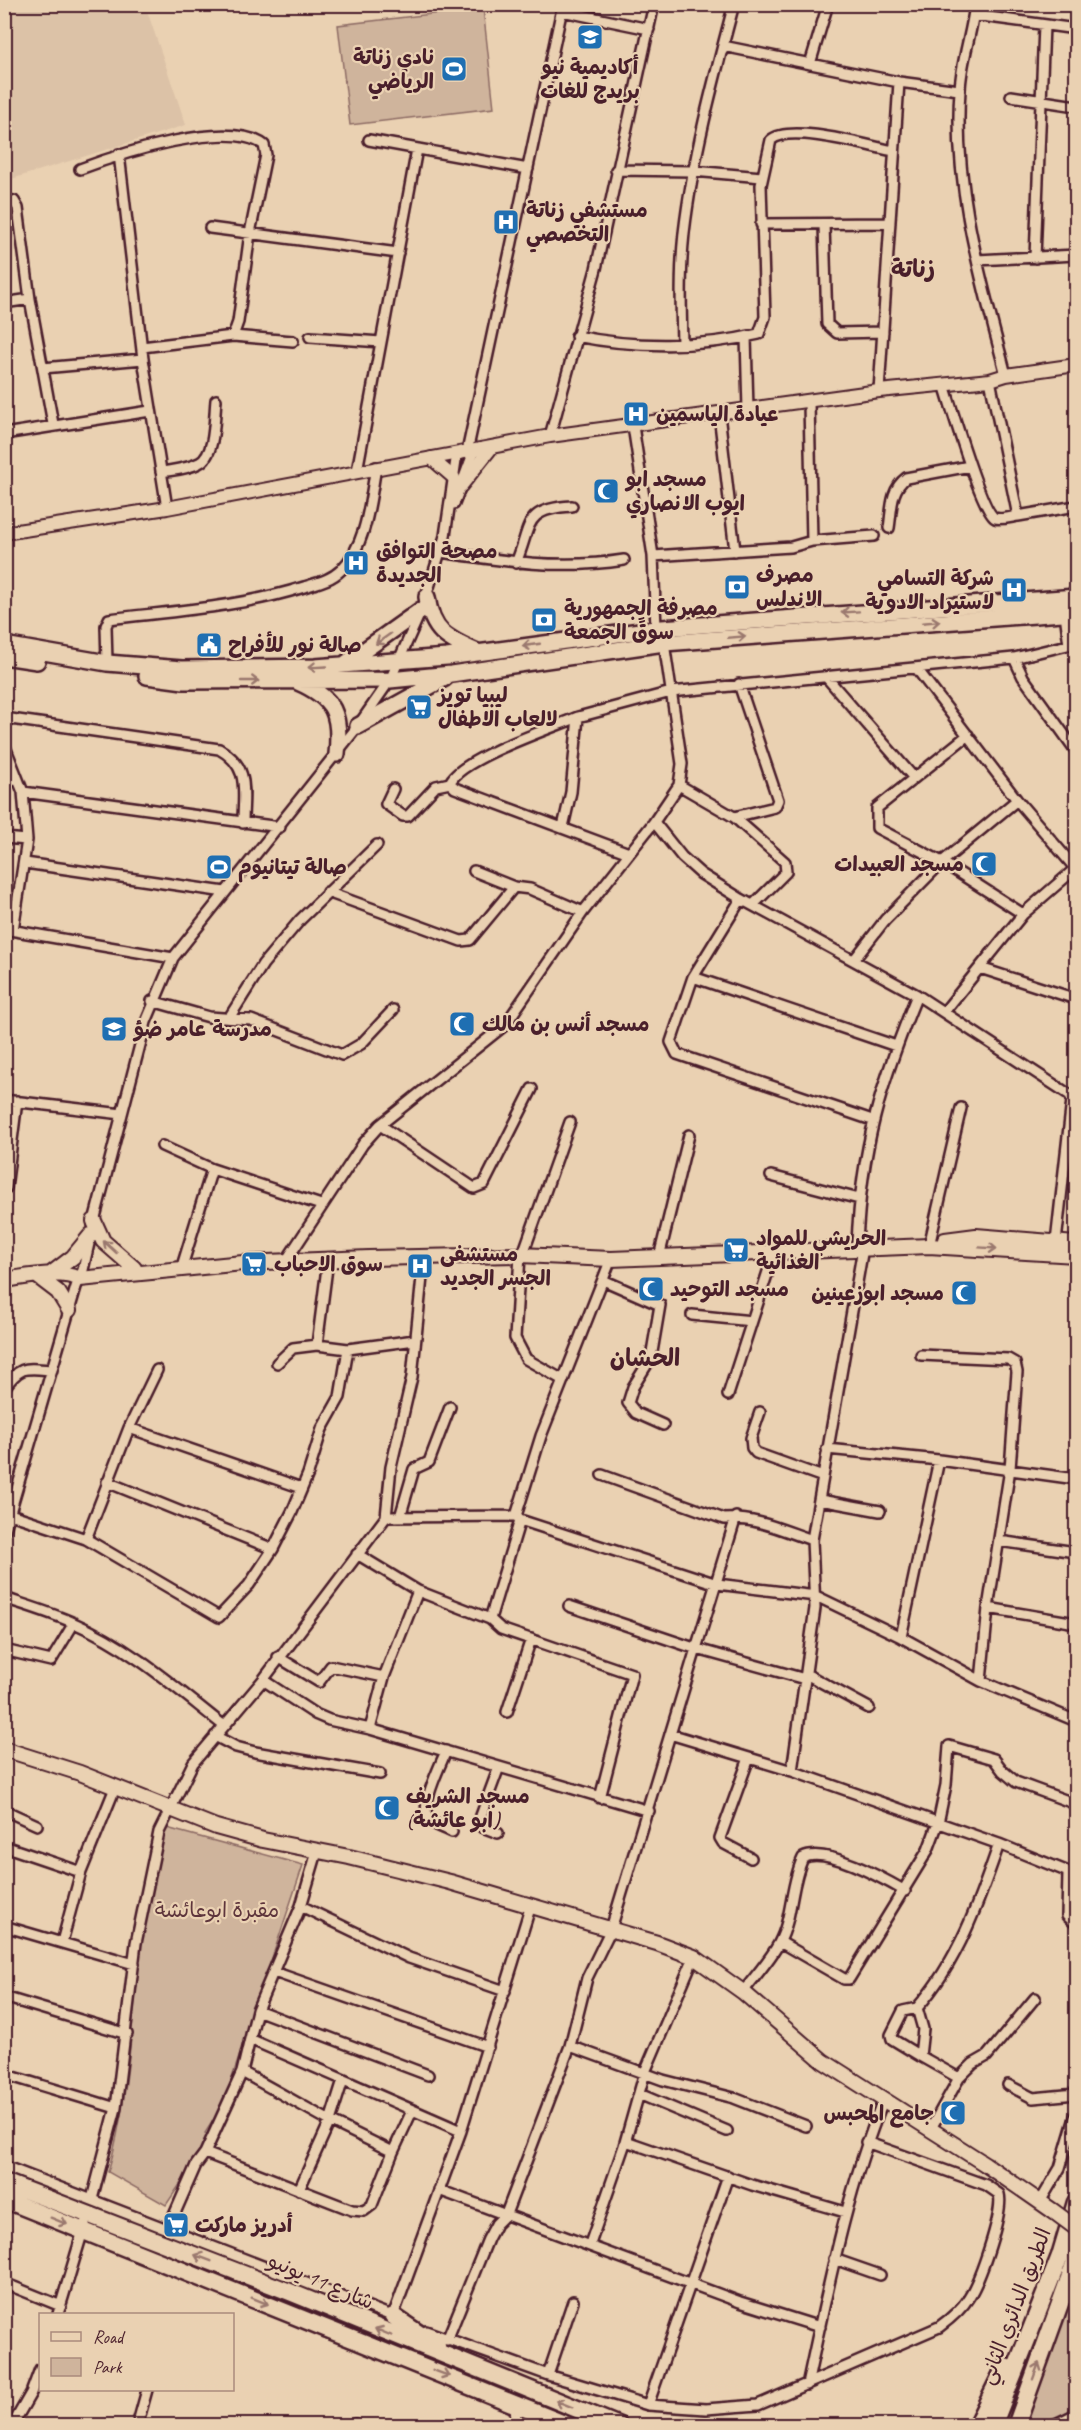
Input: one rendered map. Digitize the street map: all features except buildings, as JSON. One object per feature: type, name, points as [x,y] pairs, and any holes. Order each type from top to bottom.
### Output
[{"type":"highway","name":"شارع 11 يونيو","points":[[4,2182],[290,2292],[619,2426]]},
{"type":"highway","name":"شارع 11 يونيو","points":[[4,2199],[88,2215],[569,2426]]},
{"type":"highway","name":"الطريق الدائري الثاني","points":[[1016,2426],[1068,2257],[1077,2202]]},
{"type":"highway","points":[[976,2426],[1068,2257]]},
{"type":"highway","name":"الطريق الدائري الثاني","points":[[993,2426],[1068,2257]]},
{"type":"highway","points":[[393,2316],[465,2365]]},
{"type":"highway","points":[[1060,2426],[1077,2418]]},
{"type":"main road","points":[[4,645],[107,663],[204,670],[344,665],[477,652],[656,628],[1077,597]]},
{"type":"main road","points":[[344,665],[424,604],[445,637],[477,652]]},
{"type":"main road","points":[[4,656],[184,681],[390,680],[452,674],[664,643],[1071,612]]},
{"type":"main road","points":[[358,726],[452,674]]},
{"type":"main road","points":[[296,681],[326,698],[335,712],[340,728],[337,753]]},
{"type":"main road","points":[[43,1276],[73,1257],[93,1228],[103,1241],[134,1268]]},
{"type":"main road","points":[[931,1244],[976,1236],[1077,1244]]},
{"type":"main road","points":[[4,1280],[243,1263],[369,1257],[661,1249],[931,1244],[1077,1256]]},
{"type":"main road","points":[[79,1275],[183,1263],[288,1258],[424,1257],[522,1253],[611,1259],[860,1246]]},
{"type":"main road","points":[[43,1276],[58,1292],[69,1310]]},
{"type":"main road","points":[[4,1749],[48,1762],[168,1810],[263,1840],[428,1877],[611,1929],[694,1957],[743,1992],[815,2055],[1077,2228]]},
{"type":"street","points":[[550,436],[596,269],[654,4]]},
{"type":"street","points":[[682,343],[681,283],[684,234],[693,171],[734,4]]},
{"type":"street","points":[[810,64],[828,4]]},
{"type":"street","points":[[975,4],[960,90],[961,170],[977,260],[1006,375]]},
{"type":"street","points":[[4,1533],[93,1228],[152,1001],[173,958],[280,827],[358,726],[390,680],[424,604],[441,552],[466,452],[562,8],[649,29]]},
{"type":"street","points":[[974,15],[1077,29]]},
{"type":"street","points":[[1035,258],[1043,101],[1044,25]]},
{"type":"street","points":[[723,46],[899,82],[960,90]]},
{"type":"street","points":[[879,392],[899,82]]},
{"type":"street","points":[[1011,96],[1077,106]]},
{"type":"street","points":[[576,336],[633,345],[682,343],[759,334],[765,317],[761,224],[762,177],[767,148],[771,140],[779,134],[801,134],[894,151]]},
{"type":"street","points":[[80,169],[118,154],[194,137],[227,136],[256,139],[264,145],[266,155],[250,233],[238,322],[233,336]]},
{"type":"street","points":[[369,140],[528,169]]},
{"type":"street","points":[[357,471],[417,149]]},
{"type":"street","points":[[118,154],[150,411],[167,508]]},
{"type":"street","points":[[616,170],[693,171],[762,177]]},
{"type":"street","points":[[4,200],[14,201],[18,208],[30,299],[53,424]]},
{"type":"street","points":[[761,224],[890,223]]},
{"type":"street","points":[[824,224],[827,324],[837,333],[883,332]]},
{"type":"street","points":[[210,228],[398,253]]},
{"type":"street","points":[[977,260],[1077,255]]},
{"type":"street","points":[[4,303],[30,299]]},
{"type":"street","points":[[142,347],[233,336],[293,341]]},
{"type":"street","points":[[746,337],[748,410]]},
{"type":"street","points":[[310,338],[381,342]]},
{"type":"street","points":[[43,368],[143,359]]},
{"type":"street","points":[[4,532],[167,508],[550,436],[879,392],[990,380],[1006,375],[1077,365]]},
{"type":"street","points":[[990,380],[1018,516]]},
{"type":"street","points":[[944,384],[970,466],[990,513],[999,519],[1077,506]]},
{"type":"street","points":[[161,472],[197,465],[205,460],[209,451],[216,400]]},
{"type":"street","points":[[809,403],[812,541]]},
{"type":"street","points":[[4,434],[53,424],[150,411]]},
{"type":"street","points":[[719,414],[735,551]]},
{"type":"street","points":[[633,426],[653,556],[656,628]]},
{"type":"street","points":[[458,482],[493,446]]},
{"type":"street","points":[[458,482],[466,452]]},
{"type":"street","points":[[431,458],[458,482]]},
{"type":"street","points":[[889,528],[893,497],[898,484],[906,477],[970,466]]},
{"type":"street","points":[[107,663],[106,626],[109,619],[264,600],[333,578],[343,569],[356,549],[369,510],[376,467]]},
{"type":"street","points":[[516,563],[529,525],[537,513],[548,508],[572,506]]},
{"type":"street","points":[[653,556],[792,547],[812,541],[874,536]]},
{"type":"street","points":[[441,552],[516,563],[566,566],[624,560]]},
{"type":"street","points":[[393,789],[386,804],[403,816],[408,816],[436,786],[450,783],[458,771],[482,758],[578,717],[671,692],[1014,658],[1073,644],[1071,612]]},
{"type":"street","points":[[288,1258],[363,1144],[380,1125],[505,1025],[583,912],[654,822],[679,786],[682,764],[664,643]]},
{"type":"street","points":[[1014,658],[1023,677],[1077,751]]},
{"type":"street","points":[[917,669],[1017,800],[1076,868],[1023,914],[944,1011]]},
{"type":"street","points":[[827,678],[914,778]]},
{"type":"street","points":[[734,817],[775,807],[778,800],[739,684]]},
{"type":"street","points":[[563,826],[571,792],[578,717]]},
{"type":"street","points":[[4,718],[219,749],[234,758],[242,771],[243,823]]},
{"type":"street","points":[[968,735],[877,808],[877,828],[942,862],[1023,914]]},
{"type":"street","points":[[4,744],[23,792],[27,840],[25,863],[9,929],[173,958]]},
{"type":"street","points":[[4,781],[18,780]]},
{"type":"street","points":[[450,783],[455,788],[563,826],[629,853]]},
{"type":"street","points":[[679,786],[734,817],[782,858],[787,867],[786,872],[753,905]]},
{"type":"street","points":[[23,792],[280,827]]},
{"type":"street","points":[[854,960],[885,920],[942,862],[1017,800]]},
{"type":"street","points":[[654,822],[682,856],[701,874],[741,899],[917,994],[1066,1090],[1074,1100],[1056,1242]]},
{"type":"street","points":[[4,838],[27,840]]},
{"type":"street","points":[[229,1018],[263,964],[327,892],[377,844]]},
{"type":"street","points":[[25,863],[225,892]]},
{"type":"street","points":[[474,871],[514,887],[530,889],[583,912]]},
{"type":"street","points":[[327,892],[461,941],[470,940],[514,887]]},
{"type":"street","points":[[741,899],[693,977],[670,1042],[677,1054],[872,1120]]},
{"type":"street","points":[[980,968],[1077,999]]},
{"type":"street","points":[[693,977],[896,1046]]},
{"type":"street","points":[[792,1771],[816,1596],[812,1540],[860,1246],[859,1198],[872,1120],[896,1046],[917,994]]},
{"type":"street","points":[[152,1001],[209,1017],[251,1020],[342,1055],[361,1044],[393,1010]]},
{"type":"street","points":[[380,1125],[474,1188],[480,1187],[484,1185],[532,1089]]},
{"type":"street","points":[[4,1100],[122,1114]]},
{"type":"street","points":[[6,1188],[17,1101]]},
{"type":"street","points":[[931,1244],[961,1108]]},
{"type":"street","points":[[563,1380],[526,1359],[515,1338],[522,1253],[570,1122]]},
{"type":"street","points":[[661,1249],[688,1135]]},
{"type":"street","points":[[162,1146],[212,1169],[321,1205]]},
{"type":"street","points":[[1065,1163],[1077,1166]]},
{"type":"street","points":[[183,1263],[212,1169]]},
{"type":"street","points":[[771,1176],[859,1198]]},
{"type":"street","points":[[728,1395],[775,1250]]},
{"type":"street","points":[[4,2283],[60,2310],[116,2108],[134,1964],[159,1832],[168,1810],[193,1763],[263,1680],[278,1657],[386,1517],[391,1467],[412,1377],[424,1257]]},
{"type":"street","points":[[490,1620],[541,1436],[611,1259]]},
{"type":"street","points":[[317,1345],[328,1260]]},
{"type":"street","points":[[603,1280],[660,1305],[651,1359],[633,1387],[628,1403],[636,1413],[663,1425]]},
{"type":"street","points":[[692,1315],[752,1321]]},
{"type":"street","points":[[277,1363],[293,1348],[317,1345],[348,1349],[415,1340]]},
{"type":"street","points":[[8,1514],[86,1539],[219,1617],[249,1585],[273,1550],[302,1488],[322,1429],[340,1397],[348,1349]]},
{"type":"street","points":[[921,1355],[1008,1359],[1015,1363],[1017,1372],[1010,1469],[988,1608],[981,1681]]},
{"type":"street","points":[[4,1388],[22,1368],[52,1370]]},
{"type":"street","points":[[86,1539],[129,1428],[157,1370]]},
{"type":"street","points":[[400,1517],[414,1469],[429,1462],[450,1407]]},
{"type":"street","points":[[760,1412],[751,1438],[752,1448],[756,1453],[823,1477]]},
{"type":"street","points":[[129,1428],[302,1488]]},
{"type":"street","points":[[827,1449],[939,1460],[1077,1479]]},
{"type":"street","points":[[901,1638],[939,1460]]},
{"type":"street","points":[[602,1475],[724,1520],[736,1517],[752,1520],[812,1540]]},
{"type":"street","points":[[107,1482],[273,1550]]},
{"type":"street","points":[[820,1500],[880,1511]]},
{"type":"street","points":[[386,1517],[518,1518],[717,1584],[816,1596],[981,1681],[1077,1721]]},
{"type":"street","points":[[447,2340],[488,2239],[496,2224],[506,2214],[570,2046],[587,1978],[611,1929],[649,1811],[736,1517]]},
{"type":"street","points":[[999,1541],[1077,1552]]},
{"type":"street","points":[[357,1554],[418,1591],[490,1620],[501,1629],[632,1674],[600,1798]]},
{"type":"street","points":[[370,1729],[384,1677],[418,1591]]},
{"type":"street","points":[[4,1598],[75,1623],[146,1665],[223,1725]]},
{"type":"street","points":[[568,1606],[697,1649],[806,1676],[869,1708]]},
{"type":"street","points":[[988,1608],[1077,1623]]},
{"type":"street","points":[[4,1650],[51,1661],[75,1623]]},
{"type":"street","points":[[507,1712],[531,1639]]},
{"type":"street","points":[[278,1657],[318,1682],[331,1666],[384,1677]]},
{"type":"street","points":[[263,1680],[315,1714],[329,1720],[370,1729],[649,1811]]},
{"type":"street","points":[[670,1734],[792,1771],[999,1844],[1072,1874],[1067,1916],[1077,1924]]},
{"type":"street","points":[[215,1736],[236,1747],[255,1752],[380,1774]]},
{"type":"street","points":[[780,1942],[846,1980],[905,1891],[928,1850],[938,1823],[946,1785],[947,1748],[951,1745],[994,1759],[1016,1782],[1077,1804]]},
{"type":"street","points":[[446,1751],[432,1786],[426,1815],[429,1820],[452,1832]]},
{"type":"street","points":[[749,1758],[720,1838],[723,1843],[751,1858]]},
{"type":"street","points":[[498,1833],[482,1827],[479,1821],[499,1767]]},
{"type":"street","points":[[62,1942],[81,1872],[115,1788]]},
{"type":"street","points":[[4,1810],[37,1825]]},
{"type":"street","points":[[959,2078],[920,2056],[891,2035],[903,2011],[917,2008],[928,1995],[972,1921],[999,1844]]},
{"type":"street","points":[[4,1846],[81,1872]]},
{"type":"street","points":[[168,2229],[196,2165],[205,2154],[242,2072],[257,2010],[301,1906],[317,1852]]},
{"type":"street","points":[[743,1992],[780,1942],[795,1874],[806,1856],[864,1867],[905,1891]]},
{"type":"street","points":[[393,2316],[461,2131],[531,1905]]},
{"type":"street","points":[[301,1906],[409,1958],[505,1991]]},
{"type":"street","points":[[4,1926],[134,1964]]},
{"type":"street","points":[[590,2244],[626,2141],[645,2072],[694,1957]]},
{"type":"street","points":[[273,1972],[488,2047]]},
{"type":"street","points":[[4,1997],[127,2034]]},
{"type":"street","points":[[930,2130],[959,2078],[973,2064],[987,2056],[1035,1998]]},
{"type":"street","points":[[917,2008],[923,2029],[920,2056]]},
{"type":"street","points":[[257,2010],[428,2075]]},
{"type":"street","points":[[250,2039],[412,2112],[461,2131]]},
{"type":"street","points":[[570,2046],[669,2082],[734,2098],[806,2126]]},
{"type":"street","points":[[242,2072],[330,2121],[393,2152]]},
{"type":"street","points":[[4,2074],[116,2108]]},
{"type":"street","points":[[299,2190],[330,2121],[343,2080]]},
{"type":"street","points":[[1008,2085],[1033,2098],[1077,2094]]},
{"type":"street","points":[[639,2094],[727,2131]]},
{"type":"street","points":[[807,2385],[845,2212],[866,2142],[883,2101]]},
{"type":"street","points":[[205,2154],[352,2210],[364,2211],[372,2205],[412,2112]]},
{"type":"street","points":[[1040,2202],[1060,2169],[1077,2114]]},
{"type":"street","points":[[626,2141],[728,2176],[845,2212]]},
{"type":"street","points":[[4,2166],[88,2215],[168,2229],[353,2303],[393,2316],[447,2340],[548,2375],[648,2405],[706,2409],[758,2405],[930,2332],[953,2316],[974,2290],[1000,2209],[999,2194],[986,2185],[866,2142]]},
{"type":"street","points":[[648,2405],[693,2284],[728,2176]]},
{"type":"street","points":[[439,2190],[693,2284],[820,2327]]},
{"type":"street","points":[[834,2259],[880,2275]]},
{"type":"street","points":[[548,2375],[573,2301]]},
{"type":"street","points":[[12,2426],[39,2372]]},
{"type":"street","points":[[137,2426],[147,2391]]},
{"type":"street","points":[[515,2403],[519,2425]]},
{"type":"shaded area","points":[[5,4],[145,5],[186,125],[5,181]]},
{"type":"green space","points":[[483,8],[494,108],[350,125],[338,25]]},
{"type":"green space","name":"مقبرة ابوعائشة","points":[[163,1827],[303,1865],[223,2105],[205,2133],[212,2137],[166,2205],[108,2172],[121,2115],[144,1926]]},
{"type":"green space","points":[[1076,2277],[1076,2410],[1038,2424],[1024,2426]]},
{"type":"place","name":"أكاديمية نيو بريدج للغات","points":[[590,37]]},
{"type":"place","name":"نادي زناتة الرياضي","points":[[454,69]]},
{"type":"place","name":"مستشفي زناتة التخصصي","points":[[506,222]]},
{"type":"place","name":"عيادة الياسمين","points":[[636,414]]},
{"type":"place","name":"مسجد ابو ايوب الانصاري","points":[[606,491]]},
{"type":"place","name":"مصحة التوافق الجديدة","points":[[356,563]]},
{"type":"place","name":"مصرف الاندلس","points":[[737,587]]},
{"type":"place","name":"شركة التسامي لاستيراد الادوية","points":[[1014,590]]},
{"type":"place","name":"مصرفة الجمهورية سوقً الجمعة","points":[[544,620]]},
{"type":"place","name":"صالة نور للأفراح","points":[[209,645]]},
{"type":"place","name":"ليبيا تويز لالعاب الاطفال","points":[[419,707]]},
{"type":"place","name":"مسجد العبيدات","points":[[984,864]]},
{"type":"place","name":"صالة تيتانيوم","points":[[219,867]]},
{"type":"place","name":"مسجد أنس بن مالك","points":[[462,1024]]},
{"type":"place","name":"مدرسة عامر ضؤ","points":[[114,1029]]},
{"type":"place","name":"الحريشي للمواد الغذائية","points":[[736,1250]]},
{"type":"place","name":"سوق الاحباب","points":[[254,1264]]},
{"type":"place","name":"مستشفى الجسر الجديد","points":[[420,1266]]},
{"type":"place","name":"مسجد التوحيد","points":[[651,1289]]},
{"type":"place","name":"مسجد ابوزعينين","points":[[964,1293]]},
{"type":"place","name":"مسجد الشريف (ابو عائشة)","points":[[387,1808]]},
{"type":"place","name":"جامع المحبس","points":[[953,2113]]},
{"type":"place","name":"أدريز ماركت","points":[[176,2225]]},
{"type":"district","name":"زناتة","points":[[913,269]]},
{"type":"district","name":"الحشان","points":[[645,1358]]}]
